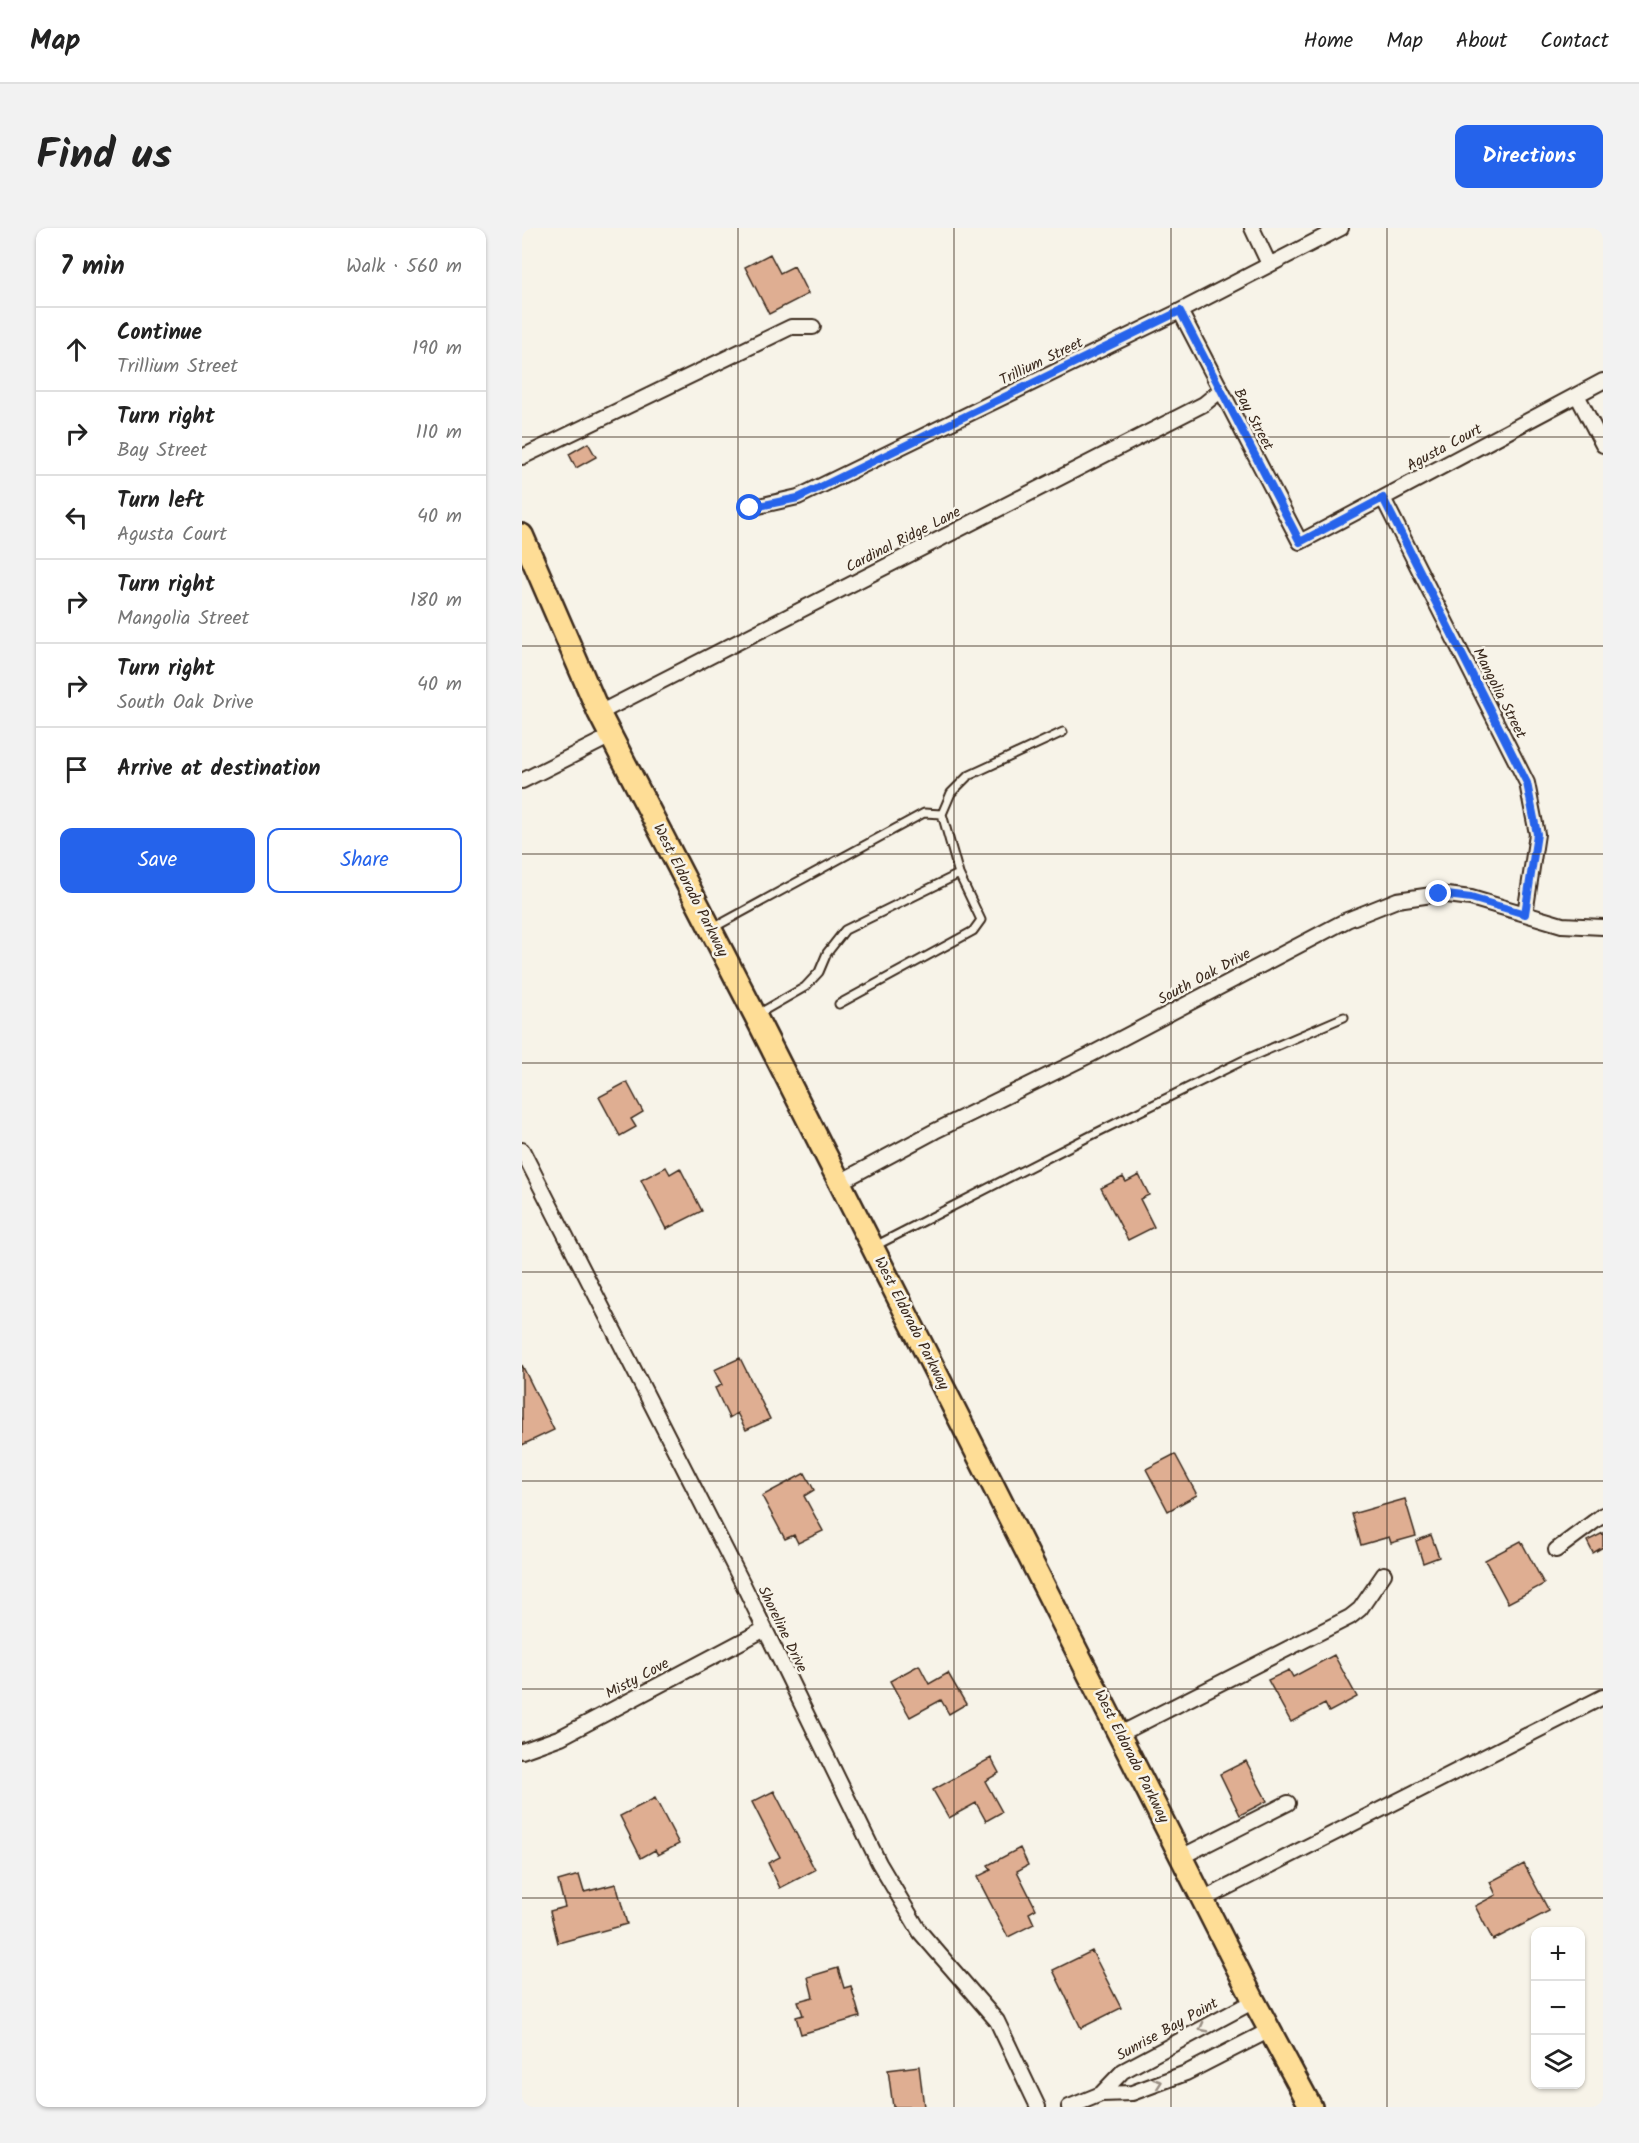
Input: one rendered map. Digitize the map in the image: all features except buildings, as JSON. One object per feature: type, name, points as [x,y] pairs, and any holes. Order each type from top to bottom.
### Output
[{"type":"main road","name":"West Eldorado Parkway","points":[[522,535],[599,712],[1183,1856],[1254,2001],[1311,2107]]},
{"type":"street","points":[[1252,228],[1269,264]]},
{"type":"street","name":"Trillium Street","points":[[750,508],[798,498],[1180,311],[1341,228]]},
{"type":"street","name":"Bay Street","points":[[1180,311],[1300,542]]},
{"type":"street","points":[[522,457],[791,327],[813,327]]},
{"type":"street","name":"Agusta Court","points":[[1300,542],[1603,381]]},
{"type":"street","name":"Cardinal Ridge Lane","points":[[599,712],[1204,404],[1220,391]]},
{"type":"street","points":[[1577,395],[1603,445]]},
{"type":"street","name":"Mangolia Street","points":[[1383,498],[1527,783],[1537,834],[1525,914]]},
{"type":"street","points":[[522,781],[612,736]]},
{"type":"street","name":"South Oak Drive","points":[[840,1182],[936,1131],[1090,1055],[1347,920],[1397,900],[1439,894],[1471,898],[1562,925],[1603,927]]},
{"type":"street","name":"Shoreline Drive","points":[[522,1150],[765,1629],[879,1863],[920,1932],[997,2021],[1038,2107]]},
{"type":"street","points":[[1556,1550],[1603,1515]]},
{"type":"street","points":[[1120,1734],[1350,1617],[1360,1609],[1384,1574]]},
{"type":"street","name":"Misty Cove","points":[[522,1751],[561,1737],[765,1629]]},
{"type":"street","points":[[1204,1899],[1603,1697]]},
{"type":"street","points":[[1183,1856],[1288,1803]]},
{"type":"street","name":"Sunrise Bay Point","points":[[1101,2094],[1123,2071],[1254,2001]]},
{"type":"street","name":"Sunrise Bay Point","points":[[1069,2107],[1101,2094],[1132,2093],[1186,2073],[1270,2030]]},
{"type":"lane","points":[[839,1004],[973,931],[981,920],[959,874],[942,814],[951,793],[968,776],[1063,732]]},
{"type":"lane","points":[[711,929],[924,813],[942,814]]},
{"type":"lane","points":[[755,1015],[805,987],[819,972],[827,953],[845,930],[959,874]]},
{"type":"lane","points":[[873,1247],[1244,1060],[1344,1017]]},
{"type":"route","points":[[750,508],[798,498],[1180,311],[1300,542],[1383,498],[1527,783],[1537,834],[1525,914],[1471,898],[1439,894]]}]
